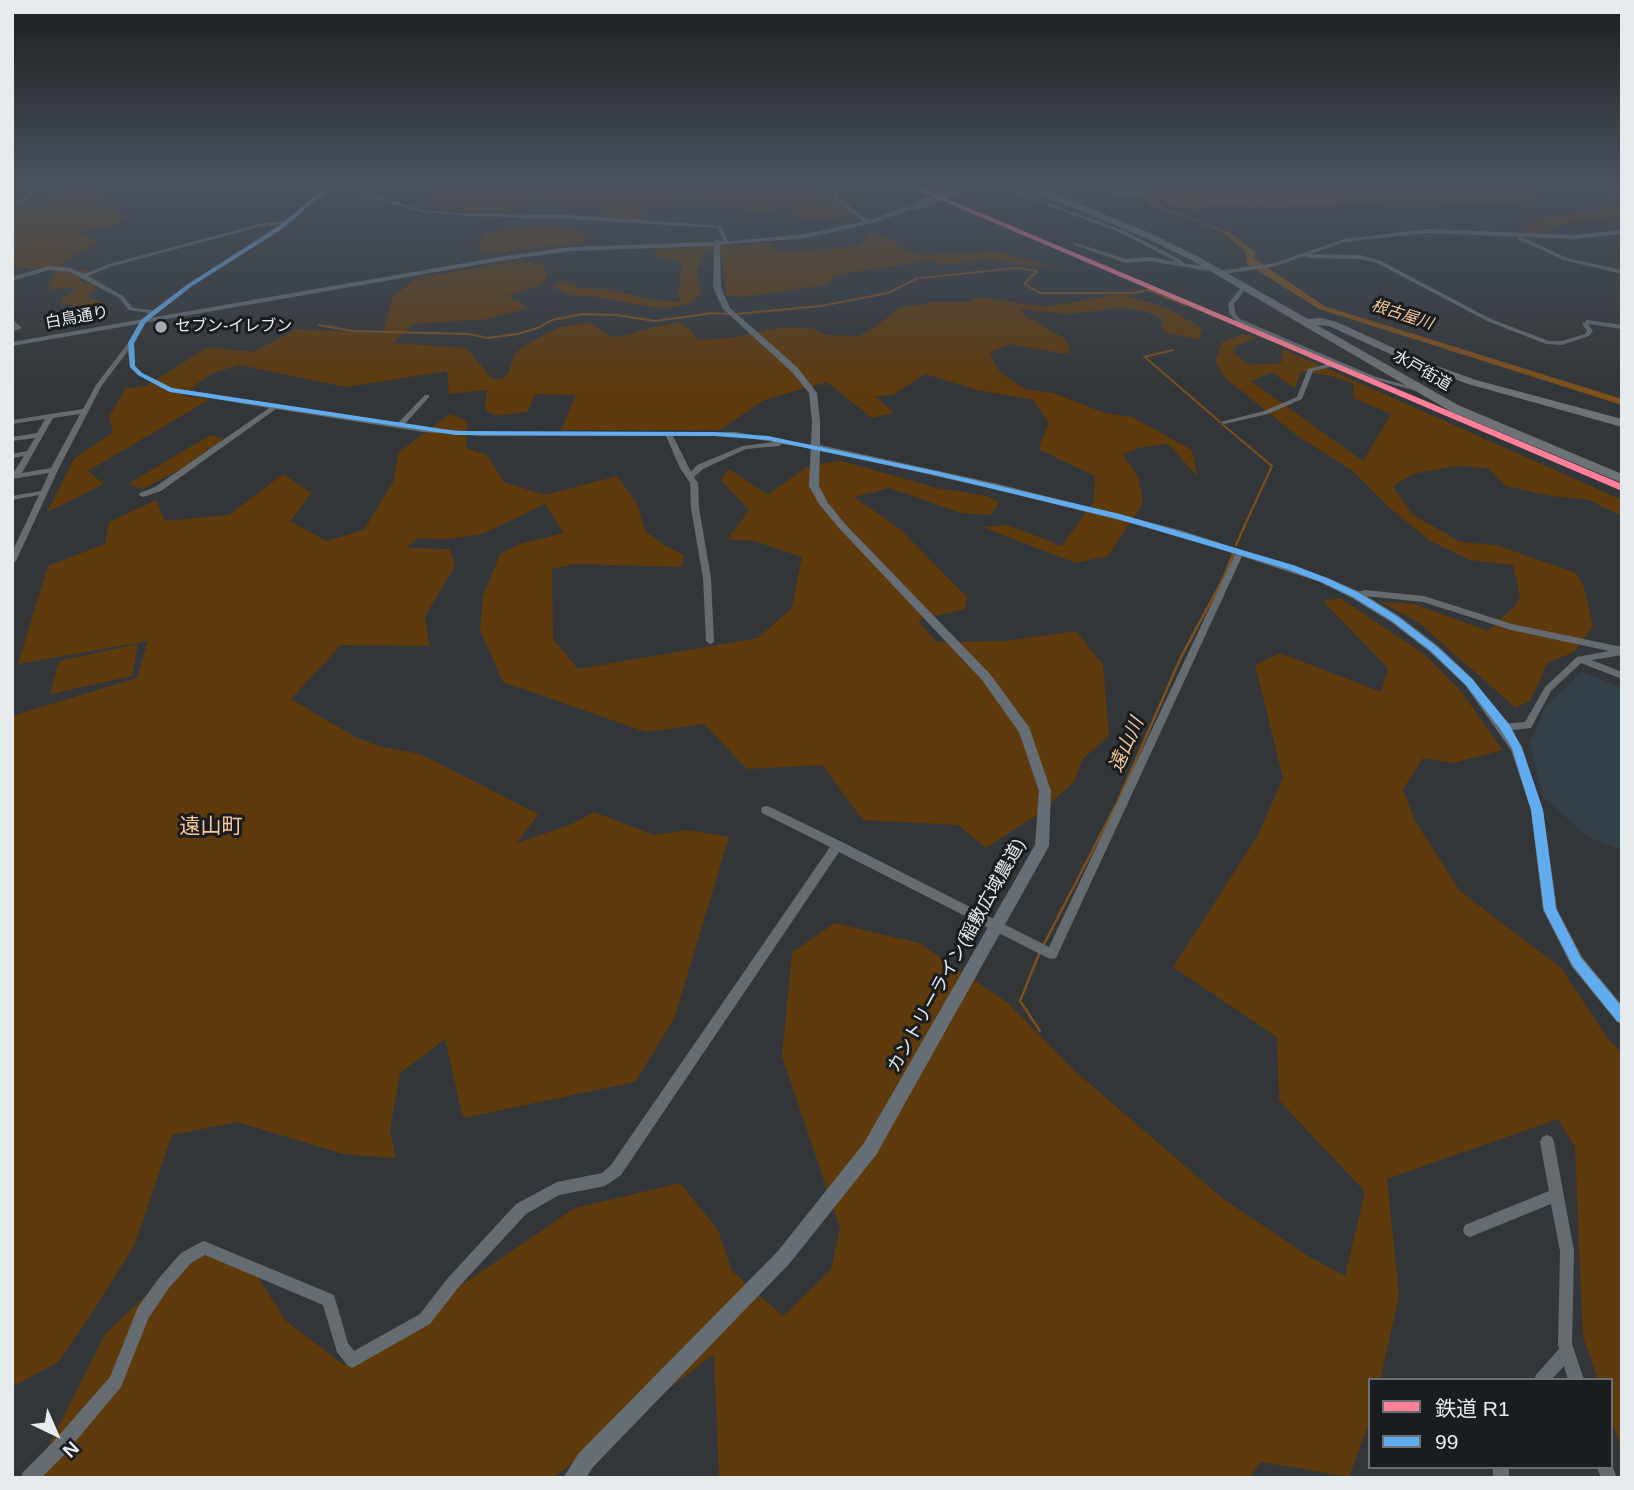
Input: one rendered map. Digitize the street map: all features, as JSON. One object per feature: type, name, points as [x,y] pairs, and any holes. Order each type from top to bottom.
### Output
[{"type":"highway","name":"水戸街道","points":[[1176,253],[1216,271],[1468,414],[1622,479]]},
{"type":"highway","points":[[1308,323],[1320,321],[1333,324],[1416,362],[1472,382],[1622,423]]},
{"type":"street","points":[[84,276],[111,264],[156,253]]},
{"type":"street","points":[[12,561],[15,546],[99,385],[148,316],[243,253]]},
{"type":"street","name":"白鳥通り","points":[[12,342],[148,316],[505,258],[554,253]]},
{"type":"street","name":"カントリーライン(稲敷広域農道)","points":[[573,1478],[586,1460],[784,1257],[870,1149],[1042,846],[1045,791],[1025,730],[986,677],[824,504],[814,486],[816,447],[813,393],[795,370],[727,310],[718,292],[717,253]]},
{"type":"street","points":[[1100,253],[1126,261],[1143,259],[1216,271],[1268,266],[1310,253]]},
{"type":"street","points":[[1165,253],[1187,266]]},
{"type":"street","points":[[1551,253],[1565,259],[1622,272]]},
{"type":"street","points":[[1300,256],[1360,257],[1379,262],[1489,320],[1548,343],[1562,343],[1587,335],[1590,331],[1585,324],[1587,322],[1622,327]]},
{"type":"street","points":[[12,277],[49,268],[71,270],[121,297],[131,309],[148,316]]},
{"type":"street","points":[[1244,287],[1231,304],[1232,313],[1238,320],[1374,378],[1424,391]]},
{"type":"street","points":[[12,321],[19,328],[12,329]]},
{"type":"street","points":[[131,343],[132,366],[147,380],[162,387],[399,426],[465,433],[735,434],[816,447],[1120,517],[1301,572],[1356,595],[1395,619],[1434,649],[1469,682],[1505,727],[1517,748],[1537,810],[1550,910],[1577,962],[1622,1017]]},
{"type":"street","points":[[1224,422],[1266,413],[1300,398],[1310,370],[1328,366]]},
{"type":"street","points":[[399,426],[427,396]]},
{"type":"street","points":[[143,495],[158,489],[276,407]]},
{"type":"street","points":[[12,422],[86,411]]},
{"type":"street","points":[[14,477],[50,417]]},
{"type":"street","points":[[669,434],[694,483],[695,508],[707,578],[710,641]]},
{"type":"street","points":[[12,439],[40,435]]},
{"type":"street","points":[[690,477],[700,467],[745,447],[786,442]]},
{"type":"street","points":[[12,456],[29,453]]},
{"type":"street","points":[[14,477],[54,470]]},
{"type":"street","points":[[12,498],[45,492]]},
{"type":"street","points":[[766,810],[1052,954],[1240,552]]},
{"type":"street","points":[[1356,595],[1365,593],[1424,599],[1511,627],[1621,650],[1620,654],[1580,659],[1548,689],[1528,725],[1505,727]]},
{"type":"street","points":[[1580,659],[1622,676]]},
{"type":"street","points":[[29,1478],[60,1448],[116,1382],[143,1312],[163,1283],[186,1258],[204,1248],[329,1300],[342,1347],[352,1360],[425,1319],[470,1264],[521,1209],[557,1189],[605,1179],[616,1170],[838,845]]},
{"type":"street","points":[[1547,1142],[1567,1251],[1567,1351],[1575,1378]]},
{"type":"street","points":[[1470,1230],[1556,1195]]},
{"type":"street","points":[[1543,1378],[1567,1351]]},
{"type":"shaded area","points":[[12,253],[80,253],[61,263],[73,271],[90,269],[79,280],[94,285],[96,290],[87,296],[102,302],[90,309],[61,303],[61,300],[75,290],[47,289],[56,271],[12,266]]},
{"type":"shaded area","points":[[655,253],[914,253],[924,255],[999,253],[1060,269],[990,260],[940,265],[932,260],[835,275],[826,285],[743,297],[726,296],[722,254],[704,253],[697,271],[701,293],[689,304],[662,309],[569,295],[553,287],[561,280],[580,288],[607,289],[658,301],[681,301],[678,293],[682,263],[654,256]]},
{"type":"shaded area","points":[[1246,253],[1255,253],[1255,259],[1324,306],[1622,399],[1622,405],[1319,309],[1247,264]]},
{"type":"shaded area","points":[[517,261],[540,264],[548,273],[542,285],[506,296],[521,302],[527,308],[487,319],[413,324],[393,343],[467,348],[492,379],[503,378],[508,374],[515,353],[529,343],[558,328],[587,322],[613,337],[679,322],[690,329],[698,340],[731,338],[781,327],[812,328],[825,335],[859,336],[899,308],[933,302],[968,302],[977,297],[1045,307],[1121,294],[1169,309],[1202,328],[1199,340],[1164,332],[1160,318],[1145,311],[1119,308],[1067,314],[1019,309],[1025,316],[1066,339],[1070,349],[1065,354],[1010,344],[990,352],[997,368],[1025,389],[1053,393],[1105,413],[1132,417],[1192,450],[1197,476],[1168,444],[1143,447],[1122,454],[1138,476],[1143,503],[1108,556],[1076,563],[982,527],[1008,525],[1062,546],[1094,501],[1095,476],[1038,449],[1049,423],[1033,400],[977,390],[925,374],[893,395],[875,396],[894,413],[872,418],[827,382],[764,400],[720,430],[561,430],[576,395],[535,394],[528,411],[497,416],[485,410],[487,390],[449,394],[447,371],[346,387],[239,365],[210,374],[182,396],[210,399],[88,471],[104,484],[47,512],[74,459],[113,432],[109,417],[126,388],[146,386],[208,347],[253,352],[296,329],[383,334],[392,298],[416,278]]},
{"type":"shaded area","points":[[1243,334],[1257,337],[1236,346],[1234,354],[1251,365],[1281,363],[1283,349],[1622,500],[1622,516],[1589,500],[1551,496],[1506,486],[1488,468],[1455,466],[1413,474],[1393,486],[1412,514],[1460,542],[1496,545],[1576,573],[1584,587],[1593,626],[1574,652],[1547,663],[1531,700],[1516,708],[1418,622],[1381,602],[1414,604],[1488,631],[1516,605],[1520,596],[1513,565],[1470,560],[1430,541],[1391,509],[1353,471],[1299,437],[1225,378],[1215,361],[1222,342]],"holes":[[[1301,371],[1335,377],[1354,384],[1353,398],[1391,414],[1363,461],[1251,381],[1271,372],[1295,388]]]},
{"type":"shaded area","points":[[450,414],[467,421],[466,448],[487,455],[504,482],[545,495],[617,476],[637,503],[645,531],[684,555],[681,567],[574,564],[552,569],[553,639],[578,669],[758,638],[792,608],[802,557],[754,541],[728,539],[749,510],[721,480],[729,469],[768,495],[808,466],[842,461],[937,488],[987,496],[999,502],[991,515],[961,513],[890,488],[854,497],[900,529],[967,597],[965,609],[918,620],[936,642],[1005,641],[1076,631],[1103,665],[1109,735],[1082,760],[1074,782],[1038,814],[986,848],[958,825],[863,820],[822,765],[747,769],[704,724],[646,732],[503,682],[480,630],[483,596],[500,554],[520,544],[564,533],[545,504],[482,534],[449,539],[418,538],[406,548],[450,549],[455,566],[425,616],[429,646],[341,645],[291,699],[357,738],[381,747],[420,754],[538,814],[517,843],[572,824],[594,812],[654,835],[688,830],[729,837],[674,1019],[635,1082],[463,1118],[445,1039],[400,1073],[390,1130],[396,1158],[343,1154],[237,1122],[172,1135],[134,1246],[88,1319],[58,1362],[12,1387],[12,716],[137,678],[148,641],[18,664],[48,566],[105,544],[109,522],[156,500],[165,521],[229,515],[283,474],[311,493],[290,521],[326,541],[364,530],[393,482],[399,452]]},
{"type":"shaded area","points":[[210,435],[224,439],[183,468],[143,489],[128,484]]},
{"type":"shaded area","points":[[1340,598],[1424,654],[1459,689],[1503,750],[1453,763],[1423,758],[1403,789],[1415,821],[1460,891],[1561,968],[1608,1039],[1622,1053],[1622,1451],[1613,1425],[1613,1378],[1597,1378],[1583,1336],[1575,1147],[1558,1119],[1387,1179],[1399,1296],[1380,1378],[1368,1378],[1368,1425],[1349,1477],[1261,1462],[1249,1478],[719,1478],[714,1354],[553,1478],[32,1478],[106,1333],[191,1253],[249,1263],[285,1320],[344,1365],[575,1208],[680,1183],[718,1230],[732,1271],[783,1316],[831,1270],[840,1228],[782,1056],[792,953],[834,923],[919,943],[1008,1003],[1076,1072],[1222,1198],[1311,1258],[1345,1276],[1365,1192],[1279,1100],[1277,1037],[1173,967],[1257,837],[1283,778],[1255,665],[1280,653],[1381,692],[1388,668],[1323,601]]},
{"type":"shaded area","points":[[138,644],[132,676],[50,694],[59,661]]},
{"type":"shaded area","points":[[1582,672],[1622,688],[1622,850],[1590,838],[1543,797],[1530,742],[1546,706]]},
{"type":"waterway","points":[[921,278],[1016,268],[1037,271],[1024,284],[1040,293],[1132,293],[1149,290],[1185,305]]},
{"type":"waterway","points":[[735,314],[821,306],[888,293],[918,278]]},
{"type":"waterway","points":[[319,325],[352,331],[469,334],[488,338],[517,334],[538,328],[552,320],[583,314],[616,315],[655,321],[713,313],[729,314]]},
{"type":"waterway","name":"遠山川","points":[[1144,357],[1173,350]]},
{"type":"waterway","name":"遠山川","points":[[1146,358],[1220,422]]},
{"type":"waterway","name":"遠山川","points":[[1222,424],[1272,466],[1244,527]]},
{"type":"waterway","name":"遠山川","points":[[1236,545],[1245,525]]},
{"type":"waterway","name":"遠山川","points":[[1043,946],[1117,803],[1181,657],[1223,579],[1233,554]]},
{"type":"waterway","name":"遠山川","points":[[1039,954],[1020,1001],[1040,1031]]},
{"type":"rail line","name":"R1","points":[[1068,253],[1622,488]]},
{"type":"transit line","name":"99","points":[[241,253],[190,285],[143,321],[131,343],[132,366],[140,374],[170,390],[456,433],[714,434],[768,438],[935,473],[1120,517],[1290,567],[1356,595],[1395,619],[1434,649],[1469,682],[1505,727],[1517,748],[1537,810],[1550,910],[1577,962],[1622,1017]]},
{"type":"place","name":"セブン-イレブン","points":[[161,327]]},
{"type":"district","name":"遠山町","points":[[211,827]]},
{"type":"water label","name":"根古屋川","points":[[1402,315]]}]
